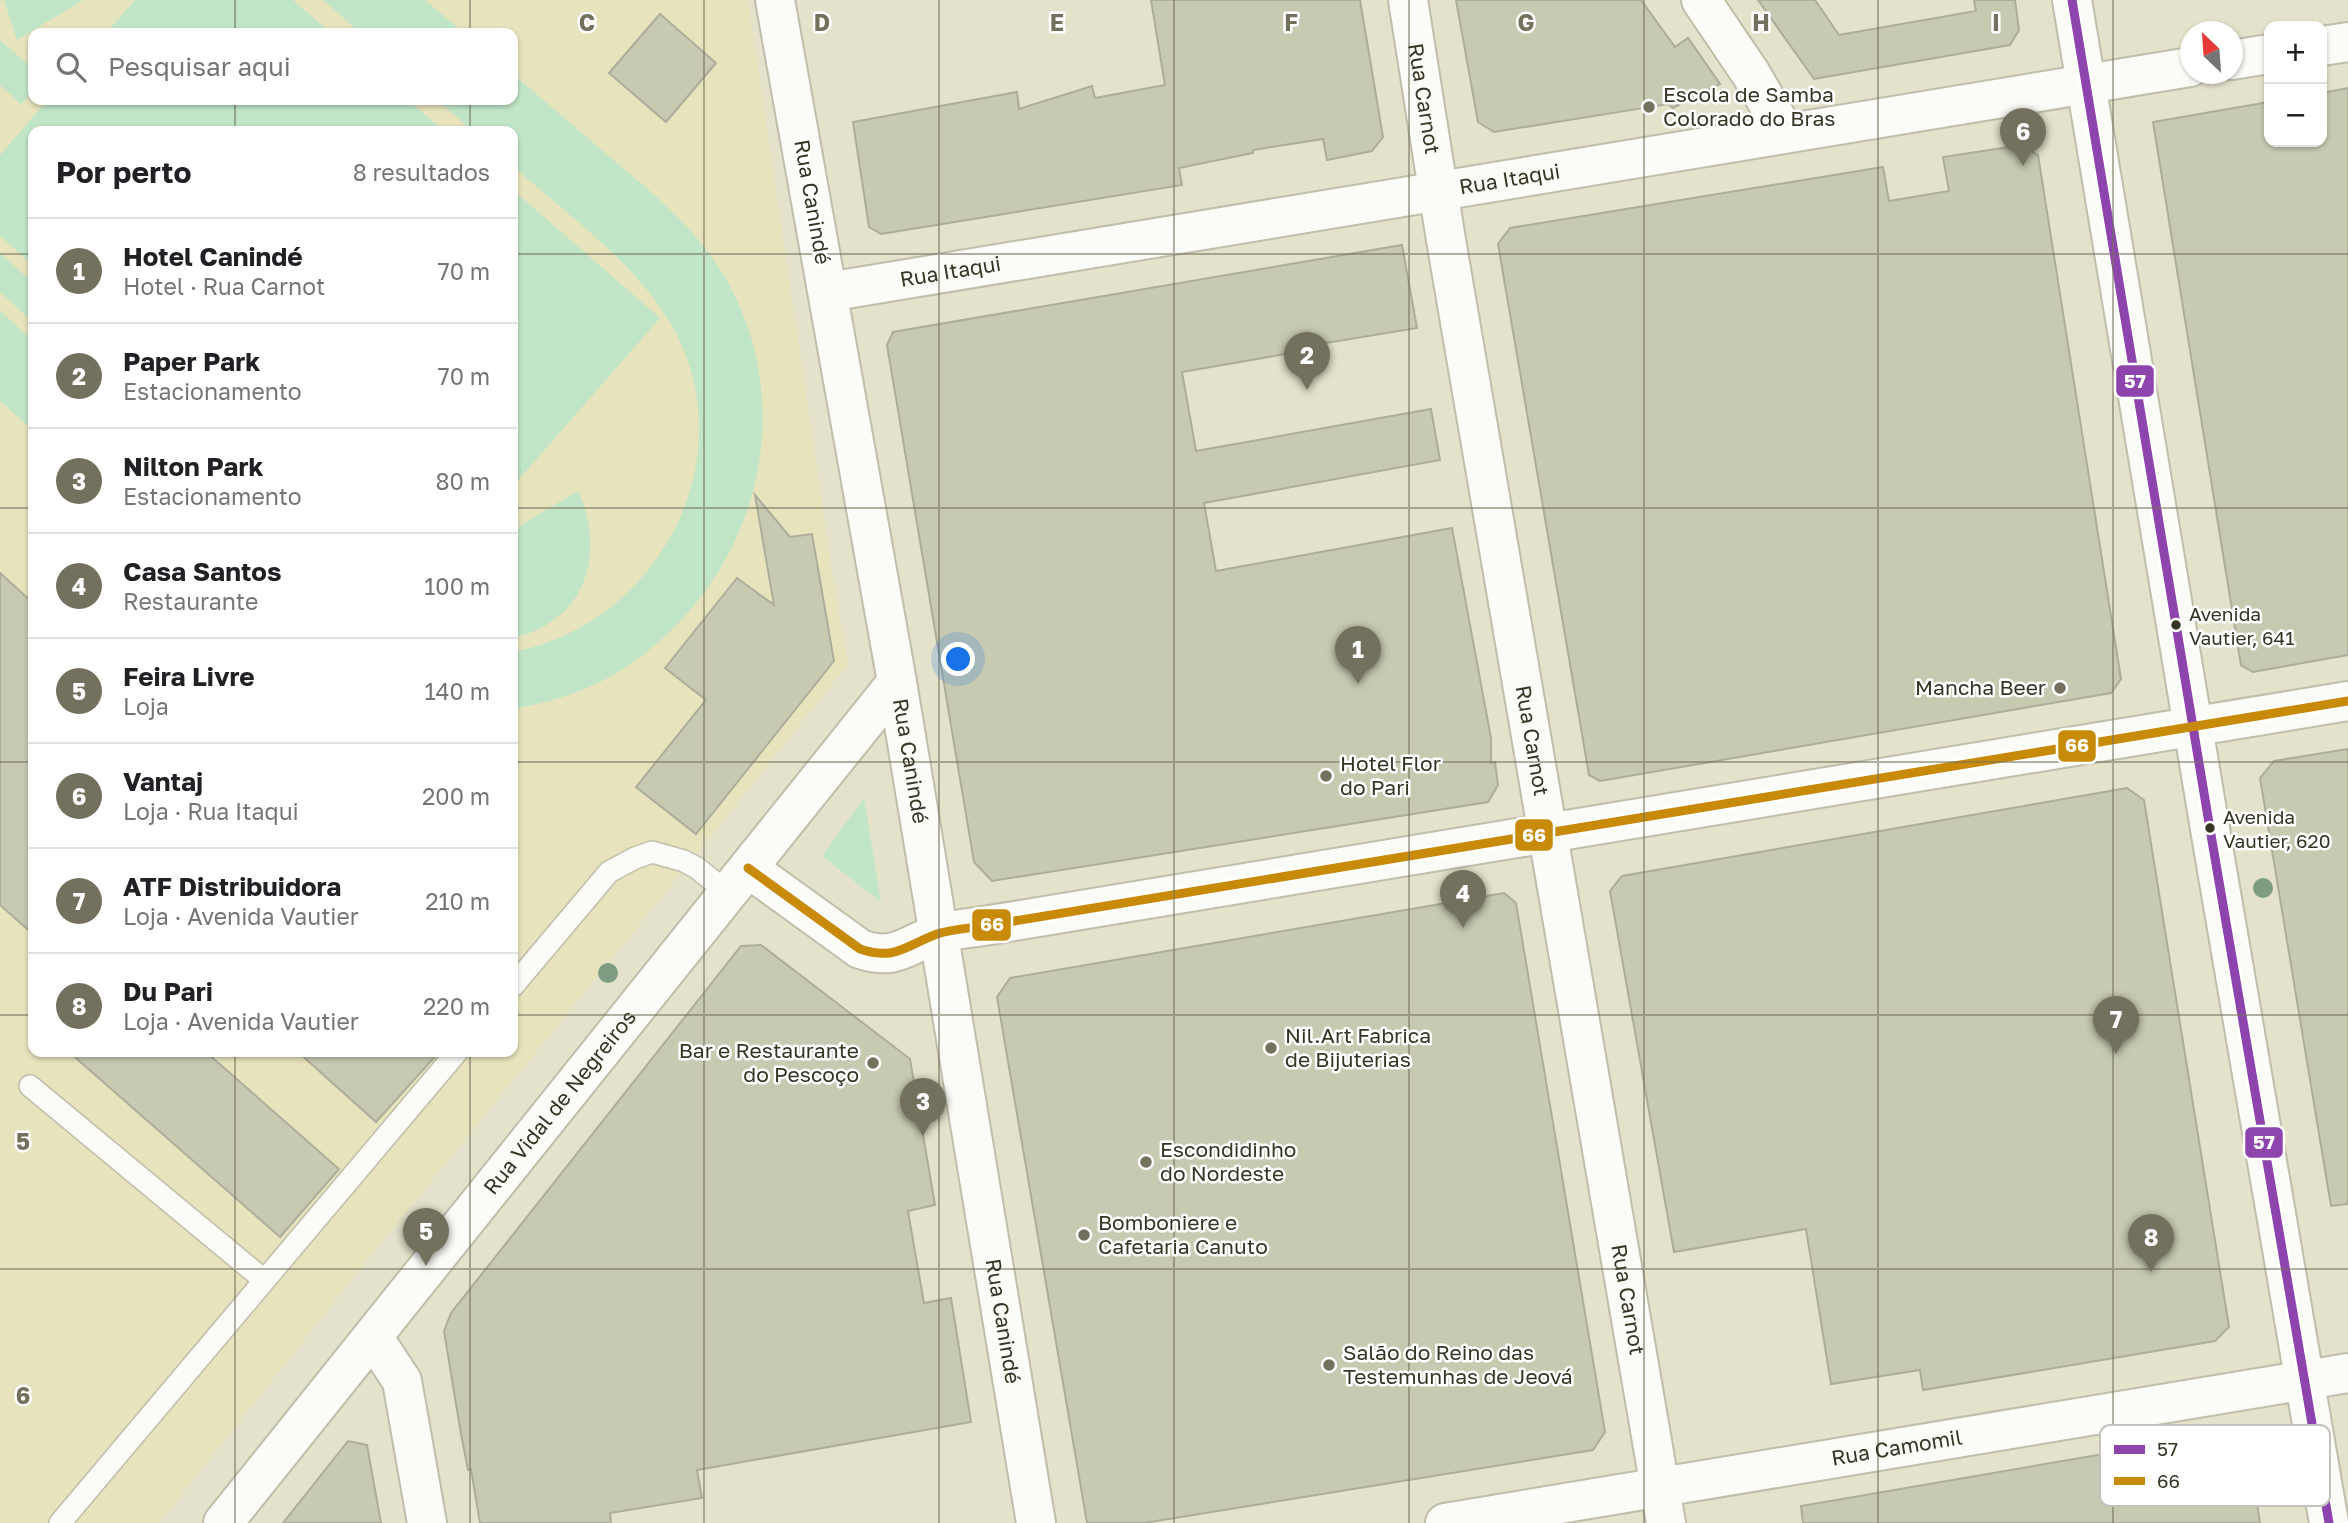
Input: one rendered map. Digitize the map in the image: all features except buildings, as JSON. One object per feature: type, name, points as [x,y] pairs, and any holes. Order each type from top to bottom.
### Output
[{"type":"street","name":"Rua Canindé","points":[[775,0],[897,682],[1036,1523]]},
{"type":"street","name":"Rua Carnot","points":[[1408,0],[1437,191],[1662,1505]]},
{"type":"street","points":[[1701,0],[1751,74],[1785,133]]},
{"type":"street","points":[[2073,0],[2311,1425]]},
{"type":"street","points":[[2327,45],[2348,41]]},
{"type":"street","points":[[2243,58],[2264,55]]},
{"type":"street","name":"Rua Itaqui","points":[[828,292],[2180,69]]},
{"type":"street","name":"Rua Vidal de Negreiros","points":[[223,1523],[897,682]]},
{"type":"street","points":[[738,880],[860,949],[877,955],[897,952],[938,934],[2348,701]]},
{"type":"street","points":[[373,1337],[402,1381],[427,1523]]},
{"type":"street","name":"Rua Camomil","points":[[1445,1523],[1662,1505],[2348,1373]]},
{"type":"lane","points":[[518,980],[609,872],[635,858],[652,852],[738,880]]},
{"type":"lane","points":[[60,1523],[453,1057]]},
{"type":"lane","points":[[30,1086],[264,1280]]},
{"type":"shaded area","points":[[0,0],[748,0],[848,664],[367,1260],[159,1523],[0,1523]]},
{"type":"green space","points":[[4,0],[83,0],[37,28],[28,28],[28,33],[17,40]]},
{"type":"green space","points":[[135,0],[293,0],[325,28],[110,28]]},
{"type":"green space","points":[[323,0],[425,0],[458,28],[355,28]]},
{"type":"green space","points":[[0,40],[28,65],[28,97],[21,104],[0,85]]},
{"type":"green space","points":[[518,78],[659,199],[696,237],[718,266],[745,319],[759,374],[762,430],[754,485],[736,538],[708,586],[671,630],[626,667],[586,689],[518,708],[518,650],[566,635],[611,607],[649,569],[677,525],[694,475],[699,423],[691,370],[668,319],[653,297],[596,238],[518,170],[518,126],[467,126],[443,105],[518,105]]},
{"type":"green space","points":[[44,105],[414,105],[438,126],[28,126],[28,261],[0,236],[0,155]]},
{"type":"green space","points":[[518,194],[660,318],[518,480]]},
{"type":"green space","points":[[0,253],[28,278],[28,317],[0,292]]},
{"type":"green space","points":[[0,311],[28,336],[28,426],[0,401]]},
{"type":"green space","points":[[578,491],[590,538],[589,561],[583,582],[573,601],[558,617],[538,630],[518,636],[518,528]]},
{"type":"green space","points":[[864,798],[881,902],[822,856]]},
{"type":"transit line","name":"57","points":[[2072,0],[2312,1425]]},
{"type":"transit line","name":"66","points":[[748,868],[860,949],[891,953],[937,934],[956,930],[2348,701]]},
{"type":"transit line","name":"57","points":[[2326,1506],[2329,1523]]},
{"type":"place","name":"Escola de Samba Colorado do Bras","points":[[1649,107]]},
{"type":"place","name":"Vantaj","points":[[2023,166]]},
{"type":"place","name":"Paper Park","points":[[1307,390]]},
{"type":"place","name":"Avenida Vautier, 641","points":[[2176,625]]},
{"type":"place","name":"Hotel Canindé","points":[[1358,684]]},
{"type":"place","name":"Mancha Beer","points":[[2060,688]]},
{"type":"place","name":"Hotel Flor do Pari","points":[[1326,776]]},
{"type":"place","name":"Avenida Vautier, 620","points":[[2210,828]]},
{"type":"place","name":"Casa Santos","points":[[1463,928]]},
{"type":"place","name":"Nil.Art Fabrica de Bijuterias","points":[[1271,1048]]},
{"type":"place","name":"ATF Distribuidora","points":[[2116,1054]]},
{"type":"place","name":"Bar e Restaurante do Pescoço","points":[[873,1063]]},
{"type":"place","name":"Nilton Park","points":[[923,1136]]},
{"type":"place","name":"Escondidinho do Nordeste","points":[[1146,1162]]},
{"type":"place","name":"Bomboniere e Cafetaria Canuto","points":[[1084,1235]]},
{"type":"place","name":"Feira Livre","points":[[426,1266]]},
{"type":"place","name":"Du Pari","points":[[2151,1272]]},
{"type":"place","name":"Salão do Reino das Testemunhas de Jeová","points":[[1329,1365]]}]
